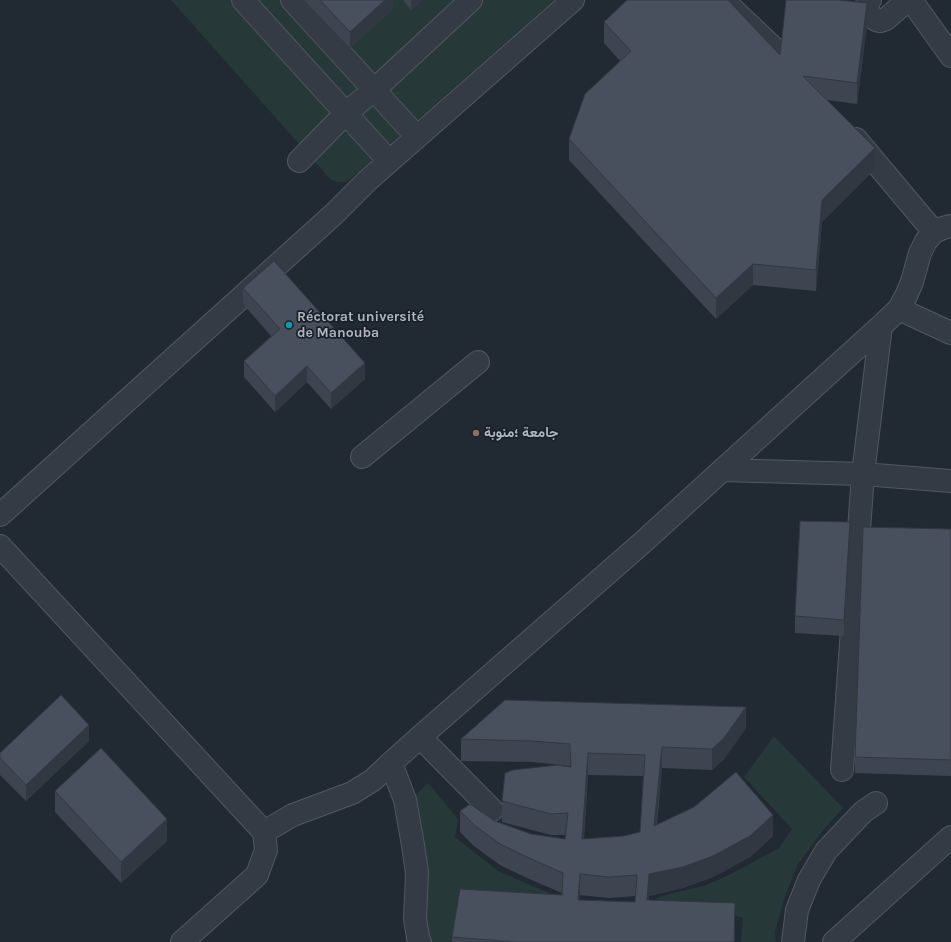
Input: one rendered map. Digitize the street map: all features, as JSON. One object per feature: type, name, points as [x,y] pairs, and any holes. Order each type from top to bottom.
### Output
[{"type":"street","points":[[243,0],[389,161]]},
{"type":"street","points":[[292,0],[417,137]]},
{"type":"street","points":[[299,161],[346,113],[374,90],[471,0]]},
{"type":"street","points":[[0,515],[334,214],[389,161],[572,0]]},
{"type":"street","points":[[722,0],[782,56]]},
{"type":"street","points":[[870,0],[867,4],[868,11],[871,16],[880,21],[886,19],[908,0]]},
{"type":"street","points":[[911,0],[951,56]]},
{"type":"street","points":[[264,832],[293,815],[352,793],[373,780],[642,542],[899,309],[912,282],[920,253],[926,241],[942,229],[843,123]]},
{"type":"street","points":[[899,309],[951,333]]},
{"type":"street","points":[[842,770],[863,474],[882,326]]},
{"type":"street","points":[[362,457],[478,362]]},
{"type":"street","points":[[722,470],[863,474],[951,481]]},
{"type":"street","points":[[0,546],[264,832],[266,850],[257,875],[182,942]]},
{"type":"street","points":[[420,737],[492,810]]},
{"type":"street","points":[[391,764],[404,800],[413,845],[417,873],[415,919],[420,942]]},
{"type":"street","points":[[792,942],[797,910],[809,880],[826,851],[863,812],[876,803]]},
{"type":"street","points":[[834,942],[951,837]]},
{"type":"shaded area","points":[[171,0],[554,0],[350,179],[345,182],[339,182],[331,180]]},
{"type":"shaded area","points":[[774,736],[843,808],[825,828],[798,864],[785,896],[775,932],[776,942],[741,942],[743,918],[661,908],[656,898],[704,886],[731,874],[779,848],[792,829],[744,777]]},
{"type":"shaded area","points":[[428,783],[458,819],[455,837],[498,871],[556,896],[556,908],[457,901],[454,942],[425,942],[407,804]]},
{"type":"building","points":[[320,0],[385,0],[350,32]]},
{"type":"building","points":[[627,0],[728,0],[780,55],[786,0],[839,0],[867,3],[857,83],[803,76],[875,148],[822,200],[816,270],[753,264],[716,298],[569,139],[585,94],[631,51],[604,22]]},
{"type":"building","name":"Réctorat université de Manouba","points":[[274,261],[365,363],[331,393],[307,366],[275,396],[244,361],[280,329],[243,288]]},
{"type":"building","points":[[800,521],[850,522],[844,620],[795,616]]},
{"type":"building","points":[[863,527],[951,529],[951,760],[855,757]]},
{"type":"building","points":[[61,695],[89,725],[26,785],[0,758],[0,753]]},
{"type":"building","points":[[505,700],[746,707],[724,738],[712,749],[662,747],[654,826],[694,807],[736,772],[773,815],[750,836],[713,856],[683,867],[649,874],[647,900],[735,903],[734,942],[515,942],[452,937],[460,889],[562,895],[563,873],[500,844],[474,825],[460,811],[470,804],[495,821],[531,834],[565,839],[568,813],[551,814],[502,801],[505,773],[513,770],[557,765],[571,767],[570,744],[532,741],[461,739]],"holes":[[[588,753],[645,755],[640,832],[624,836],[582,839]],[[580,874],[609,877],[637,875],[635,902],[578,900]]]},
{"type":"building","points":[[101,748],[167,819],[121,862],[55,791]]},
{"type":"place","name":"Réctorat université de Manouba","points":[[289,325]]},
{"type":"place","name":"جامعة ؛منوبة","points":[[476,433]]}]
